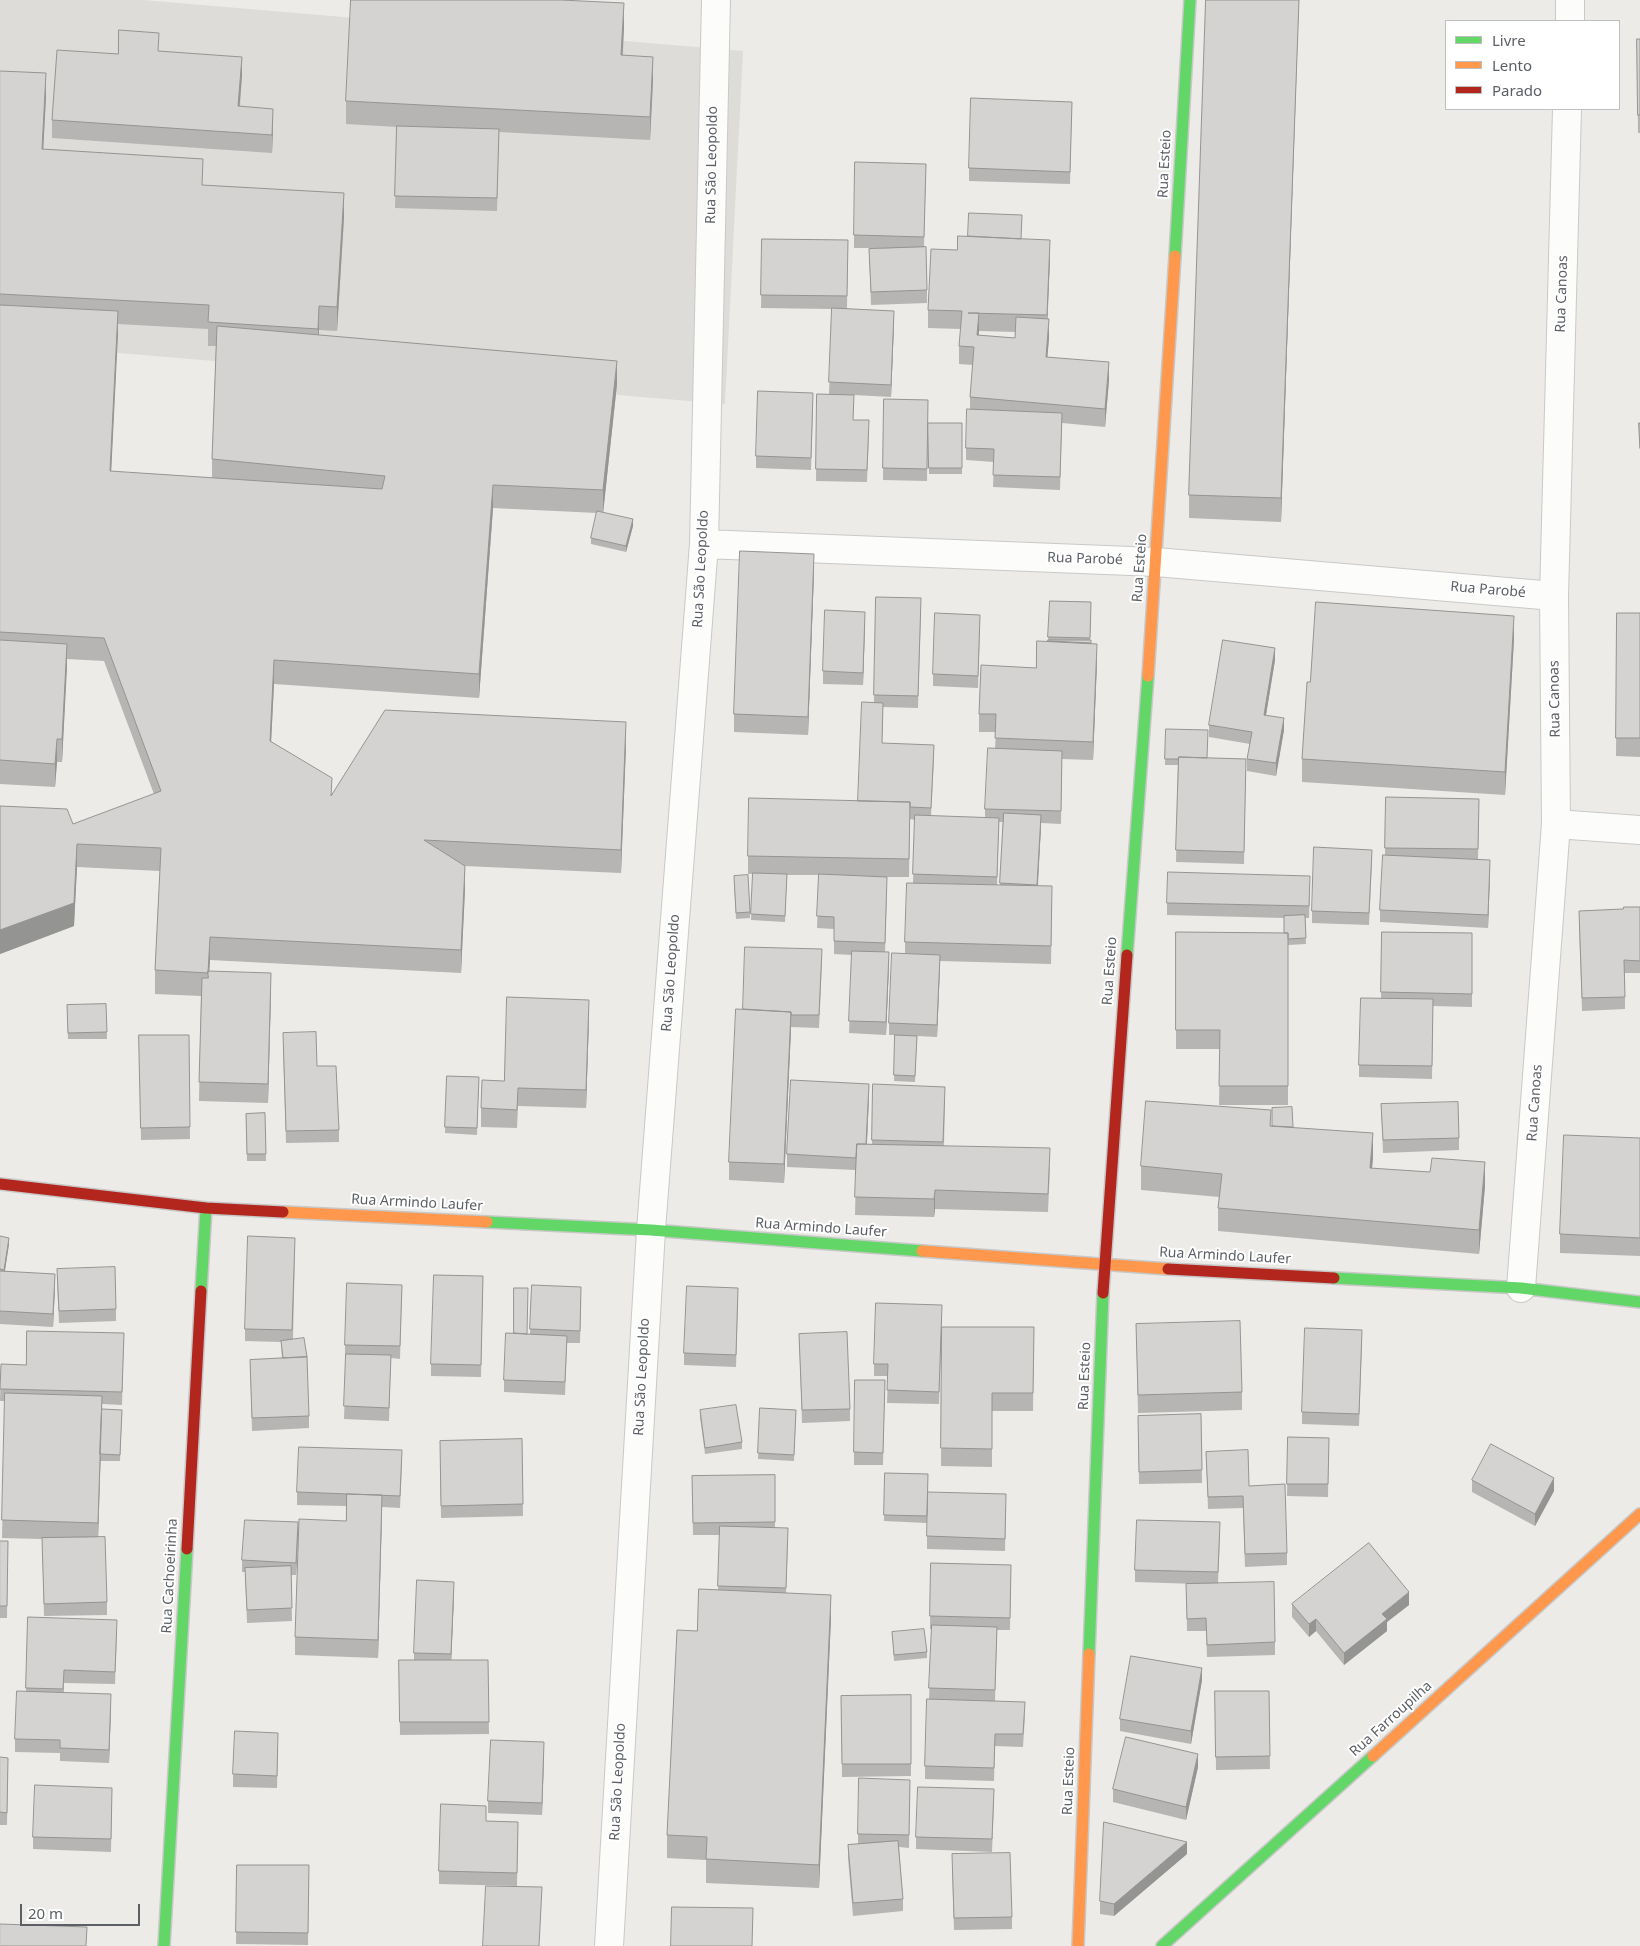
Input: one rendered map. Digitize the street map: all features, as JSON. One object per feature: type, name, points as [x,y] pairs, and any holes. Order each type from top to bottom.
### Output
[{"type":"street","name":"Rua São Leopoldo","points":[[609,1946],[651,1230],[704,544],[716,0]]},
{"type":"street","name":"Rua Esteio","points":[[1078,1946],[1104,1265],[1156,562],[1190,0]]},
{"type":"street","points":[[1570,0],[1570,20]]},
{"type":"street","name":"Rua Canoas","points":[[1521,1288],[1556,824],[1554,596],[1567,110]]},
{"type":"street","name":"Rua Parobé","points":[[704,544],[1156,562],[1554,596]]},
{"type":"street","points":[[1556,824],[1640,830]]},
{"type":"street","name":"Rua Armindo Laufer","points":[[0,1184],[206,1208],[651,1230],[1104,1265],[1521,1288],[1640,1302]]},
{"type":"street","name":"Rua Cachoeirinha","points":[[164,1946],[206,1208]]},
{"type":"street","name":"Rua Farroupilha","points":[[1162,1946],[1640,1514]]},
{"type":"shaded area","points":[[0,0],[143,0],[743,51],[725,404],[0,343]]},
{"type":"building","points":[[351,0],[561,0],[624,3],[621,55],[653,57],[650,117],[346,101]]},
{"type":"building","points":[[1206,0],[1299,0],[1281,498],[1189,495]]},
{"type":"building","points":[[119,30],[159,33],[158,51],[242,57],[238,106],[273,109],[272,135],[52,120],[57,50],[118,54]]},
{"type":"building","points":[[1637,39],[1640,39],[1640,115],[1638,115]]},
{"type":"building","points":[[0,71],[46,73],[42,149],[203,159],[202,185],[344,193],[337,307],[319,306],[318,329],[208,322],[209,305],[0,294]]},
{"type":"building","points":[[971,98],[1072,102],[1070,172],[969,168]]},
{"type":"building","points":[[397,126],[499,129],[497,198],[395,196]]},
{"type":"building","points":[[855,162],[926,164],[924,237],[854,235]]},
{"type":"building","points":[[969,213],[1022,215],[1021,239],[968,236]]},
{"type":"building","points":[[958,236],[1050,240],[1047,315],[979,313],[977,335],[1015,338],[1016,317],[1049,319],[1046,357],[1109,362],[1105,409],[970,397],[974,347],[959,346],[962,311],[928,310],[931,249],[957,250]]},
{"type":"building","points":[[762,239],[848,240],[847,296],[761,295]]},
{"type":"building","points":[[926,247],[927,290],[871,292],[869,249]]},
{"type":"building","points":[[0,305],[118,311],[110,471],[382,489],[385,476],[212,459],[217,326],[617,361],[603,490],[493,485],[479,674],[274,660],[270,741],[332,778],[331,796],[385,710],[626,722],[621,850],[424,840],[465,866],[461,950],[210,937],[208,973],[155,970],[161,848],[77,844],[74,903],[0,930],[0,806],[67,809],[73,824],[161,791],[104,638],[0,632]]},
{"type":"building","points":[[832,308],[894,311],[891,385],[829,382]]},
{"type":"building","points":[[758,391],[813,393],[811,458],[756,456]]},
{"type":"building","points":[[817,394],[854,395],[853,420],[869,420],[867,470],[816,469]]},
{"type":"building","points":[[884,399],[928,400],[927,469],[883,468]]},
{"type":"building","points":[[967,409],[1062,413],[1060,477],[993,475],[994,449],[966,448]]},
{"type":"building","points":[[928,423],[962,423],[962,468],[929,468]]},
{"type":"building","points":[[597,511],[633,519],[626,546],[591,538]]},
{"type":"building","points":[[740,551],[814,554],[808,717],[734,714]]},
{"type":"building","points":[[876,597],[921,598],[918,696],[874,695]]},
{"type":"building","points":[[1050,601],[1091,602],[1090,638],[1048,637]]},
{"type":"building","points":[[1316,602],[1514,616],[1505,772],[1302,759],[1307,682],[1310,682]]},
{"type":"building","points":[[825,610],[865,612],[863,673],[823,671]]},
{"type":"building","points":[[935,613],[980,615],[978,676],[933,674]]},
{"type":"building","points":[[1617,613],[1640,613],[1640,738],[1616,738]]},
{"type":"building","points":[[0,640],[67,644],[62,739],[57,739],[55,764],[0,760]]},
{"type":"building","points":[[1091,640],[1091,643],[1048,641]]},
{"type":"building","points":[[1223,640],[1275,648],[1264,715],[1284,718],[1276,763],[1247,759],[1252,732],[1209,725]]},
{"type":"building","points":[[1037,641],[1097,644],[1093,742],[995,738],[996,714],[979,714],[981,665],[1036,668]]},
{"type":"building","points":[[862,702],[883,703],[882,743],[934,745],[931,808],[910,807],[910,802],[858,801]]},
{"type":"building","points":[[1166,729],[1208,730],[1207,758],[1179,757],[1178,759],[1165,759]]},
{"type":"building","points":[[988,748],[1062,751],[1061,811],[985,809]]},
{"type":"building","points":[[1179,757],[1246,759],[1244,852],[1176,850]]},
{"type":"building","points":[[1386,797],[1479,799],[1478,849],[1385,848]]},
{"type":"building","points":[[749,798],[910,802],[909,859],[748,856]]},
{"type":"building","points":[[1004,813],[1041,815],[1037,885],[1000,883]]},
{"type":"building","points":[[915,815],[999,818],[997,877],[913,874]]},
{"type":"building","points":[[1314,847],[1372,850],[1369,913],[1312,911]]},
{"type":"building","points":[[1383,855],[1490,860],[1488,915],[1380,910]]},
{"type":"building","points":[[1168,872],[1310,876],[1309,906],[1167,903]]},
{"type":"building","points":[[753,873],[787,874],[785,916],[751,914]]},
{"type":"building","points":[[819,874],[887,877],[885,943],[834,941],[834,917],[817,916]]},
{"type":"building","points":[[748,875],[750,912],[736,913],[734,876]]},
{"type":"building","points":[[907,883],[1052,886],[1051,946],[905,942]]},
{"type":"building","points":[[1624,907],[1640,907],[1640,961],[1624,960],[1625,997],[1582,998],[1579,911],[1623,909]]},
{"type":"building","points":[[1305,915],[1306,938],[1288,939],[1288,933],[1284,933],[1284,916]]},
{"type":"building","points":[[1176,932],[1288,933],[1288,1086],[1219,1086],[1220,1030],[1176,1030]]},
{"type":"building","points":[[1382,932],[1472,933],[1472,994],[1381,992]]},
{"type":"building","points":[[745,947],[822,949],[819,1015],[791,1015],[791,1012],[743,1009]]},
{"type":"building","points":[[852,951],[889,952],[886,1022],[849,1021]]},
{"type":"building","points":[[892,953],[940,955],[937,1025],[889,1023]]},
{"type":"building","points":[[208,971],[271,973],[268,1084],[199,1082],[202,978],[208,978]]},
{"type":"building","points":[[507,997],[589,1000],[586,1090],[518,1088],[517,1110],[481,1108],[482,1080],[504,1081]]},
{"type":"building","points":[[1361,998],[1433,999],[1432,1066],[1359,1065]]},
{"type":"building","points":[[106,1004],[107,1032],[68,1033],[67,1005]]},
{"type":"building","points":[[736,1009],[791,1012],[784,1164],[729,1162]]},
{"type":"building","points":[[316,1032],[317,1066],[336,1066],[339,1130],[286,1131],[283,1033]]},
{"type":"building","points":[[139,1035],[189,1035],[190,1127],[141,1128]]},
{"type":"building","points":[[895,1035],[917,1036],[915,1076],[894,1075]]},
{"type":"building","points":[[447,1076],[479,1077],[477,1128],[445,1127]]},
{"type":"building","points":[[791,1080],[869,1084],[866,1144],[857,1144],[856,1158],[787,1154]]},
{"type":"building","points":[[873,1084],[945,1087],[943,1142],[872,1140]]},
{"type":"building","points":[[1146,1101],[1271,1110],[1270,1126],[1373,1133],[1370,1168],[1430,1172],[1432,1158],[1485,1162],[1479,1230],[1218,1208],[1222,1174],[1141,1166]]},
{"type":"building","points":[[1458,1102],[1459,1138],[1383,1140],[1381,1104]]},
{"type":"building","points":[[1292,1107],[1293,1127],[1272,1126],[1272,1108]]},
{"type":"building","points":[[265,1113],[266,1154],[247,1154],[246,1114]]},
{"type":"building","points":[[1564,1135],[1640,1138],[1640,1238],[1560,1234]]},
{"type":"building","points":[[857,1144],[1050,1148],[1048,1194],[935,1190],[934,1199],[855,1197]]},
{"type":"building","points":[[0,1236],[9,1238],[4,1270],[0,1269]]},
{"type":"building","points":[[248,1236],[295,1238],[292,1330],[245,1329]]},
{"type":"building","points":[[115,1267],[116,1309],[59,1311],[57,1269]]},
{"type":"building","points":[[0,1271],[55,1274],[53,1314],[0,1311]]},
{"type":"building","points":[[434,1275],[483,1276],[481,1365],[431,1364]]},
{"type":"building","points":[[347,1283],[402,1285],[400,1346],[345,1345]]},
{"type":"building","points":[[532,1285],[581,1287],[580,1331],[530,1329]]},
{"type":"building","points":[[687,1286],[738,1288],[736,1355],[684,1353]]},
{"type":"building","points":[[514,1288],[528,1288],[527,1334],[514,1333]]},
{"type":"building","points":[[876,1303],[942,1305],[939,1392],[887,1390],[888,1364],[874,1364]]},
{"type":"building","points":[[1240,1321],[1242,1392],[1138,1395],[1136,1324]]},
{"type":"building","points":[[942,1327],[1034,1327],[1033,1393],[992,1393],[992,1449],[941,1448]]},
{"type":"building","points":[[1305,1328],[1362,1330],[1359,1414],[1302,1412]]},
{"type":"building","points":[[27,1331],[124,1333],[122,1392],[0,1389],[1,1364],[26,1365]]},
{"type":"building","points":[[847,1332],[850,1409],[802,1410],[799,1334]]},
{"type":"building","points":[[506,1333],[567,1336],[565,1382],[504,1380]]},
{"type":"building","points":[[304,1338],[307,1357],[283,1358],[281,1341]]},
{"type":"building","points":[[346,1354],[391,1355],[389,1408],[344,1406]]},
{"type":"building","points":[[307,1357],[309,1416],[252,1418],[250,1360]]},
{"type":"building","points":[[855,1380],[885,1380],[883,1453],[854,1452]]},
{"type":"building","points":[[5,1393],[102,1396],[98,1523],[2,1520]]},
{"type":"building","points":[[736,1405],[742,1442],[705,1448],[700,1410]]},
{"type":"building","points":[[760,1408],[796,1410],[794,1455],[758,1453]]},
{"type":"building","points":[[102,1409],[122,1410],[120,1455],[100,1454]]},
{"type":"building","points":[[1201,1414],[1202,1470],[1139,1472],[1138,1416]]},
{"type":"building","points":[[1288,1437],[1329,1438],[1328,1484],[1287,1484]]},
{"type":"building","points":[[522,1439],[523,1504],[441,1506],[440,1441]]},
{"type":"building","points":[[1491,1444],[1554,1478],[1535,1514],[1472,1480]]},
{"type":"building","points":[[299,1447],[402,1450],[400,1496],[297,1492]]},
{"type":"building","points":[[1248,1450],[1249,1486],[1285,1484],[1287,1553],[1245,1554],[1243,1496],[1208,1497],[1206,1452]]},
{"type":"building","points":[[885,1473],[928,1474],[927,1516],[884,1515]]},
{"type":"building","points":[[775,1475],[775,1522],[693,1523],[692,1476]]},
{"type":"building","points":[[928,1492],[1006,1494],[1005,1539],[927,1536]]},
{"type":"building","points":[[347,1494],[382,1495],[378,1640],[295,1637],[299,1519],[346,1521]]},
{"type":"building","points":[[245,1520],[298,1522],[296,1563],[242,1560]]},
{"type":"building","points":[[1137,1520],[1220,1522],[1218,1572],[1135,1570]]},
{"type":"building","points":[[720,1526],[788,1528],[786,1588],[718,1586]]},
{"type":"building","points":[[105,1537],[107,1602],[44,1604],[42,1538]]},
{"type":"building","points":[[0,1541],[8,1541],[7,1606],[0,1606]]},
{"type":"building","points":[[1369,1543],[1409,1592],[1382,1614],[1387,1619],[1344,1653],[1316,1619],[1309,1624],[1292,1604]]},
{"type":"building","points":[[931,1563],[1011,1565],[1010,1618],[930,1616]]},
{"type":"building","points":[[291,1566],[292,1608],[247,1610],[245,1568]]},
{"type":"building","points":[[417,1580],[454,1582],[451,1654],[414,1653]]},
{"type":"building","points":[[1274,1582],[1275,1642],[1207,1645],[1206,1618],[1187,1619],[1186,1584]]},
{"type":"building","points":[[699,1589],[831,1595],[819,1865],[706,1859],[707,1837],[667,1835],[677,1630],[697,1631]]},
{"type":"building","points":[[28,1617],[117,1620],[115,1672],[64,1670],[63,1689],[26,1688]]},
{"type":"building","points":[[932,1625],[997,1627],[995,1690],[929,1688]]},
{"type":"building","points":[[924,1629],[927,1652],[894,1655],[892,1632]]},
{"type":"building","points":[[1131,1656],[1202,1668],[1191,1731],[1120,1719]]},
{"type":"building","points":[[399,1660],[488,1660],[489,1722],[400,1722]]},
{"type":"building","points":[[17,1691],[111,1694],[109,1750],[60,1748],[60,1740],[15,1739]]},
{"type":"building","points":[[1215,1691],[1269,1691],[1270,1756],[1216,1757]]},
{"type":"building","points":[[911,1695],[911,1764],[842,1764],[841,1696]]},
{"type":"building","points":[[927,1699],[1025,1702],[1023,1734],[995,1734],[994,1768],[925,1766]]},
{"type":"building","points":[[235,1731],[278,1733],[277,1776],[233,1774]]},
{"type":"building","points":[[1126,1737],[1198,1754],[1186,1807],[1113,1789]]},
{"type":"building","points":[[491,1740],[544,1742],[542,1803],[488,1801]]},
{"type":"building","points":[[0,1757],[8,1758],[7,1813],[0,1812]]},
{"type":"building","points":[[859,1778],[910,1780],[909,1835],[858,1834]]},
{"type":"building","points":[[35,1785],[112,1788],[111,1839],[33,1837]]},
{"type":"building","points":[[918,1787],[994,1789],[992,1839],[916,1837]]},
{"type":"building","points":[[441,1804],[486,1806],[486,1821],[518,1822],[517,1873],[439,1871]]},
{"type":"building","points":[[1104,1822],[1187,1842],[1114,1904],[1100,1901]]},
{"type":"building","points":[[898,1841],[903,1899],[853,1903],[848,1845]]},
{"type":"building","points":[[1010,1853],[1012,1917],[954,1918],[952,1854]]},
{"type":"building","points":[[237,1865],[309,1865],[308,1933],[236,1932]]},
{"type":"building","points":[[486,1886],[542,1887],[539,1946],[483,1946]]},
{"type":"building","points":[[672,1907],[753,1908],[752,1946],[671,1946]]},
{"type":"building","points":[[0,1924],[87,1927],[86,1946],[0,1946]]},
{"type":"traffic: fast","points":[[1175,256],[1190,0]]},
{"type":"traffic: fast","points":[[1127,955],[1148,676]]},
{"type":"traffic: fast","points":[[201,1291],[206,1208]]},
{"type":"traffic: fast","points":[[487,1222],[651,1230],[922,1251]]},
{"type":"traffic: fast","points":[[1334,1278],[1521,1288],[1640,1302]]},
{"type":"traffic: fast","points":[[1089,1654],[1103,1293]]},
{"type":"traffic: fast","points":[[164,1946],[187,1549]]},
{"type":"traffic: fast","points":[[1162,1946],[1373,1756]]},
{"type":"traffic: slow","points":[[1148,676],[1175,256]]},
{"type":"traffic: slow","points":[[283,1212],[487,1222]]},
{"type":"traffic: slow","points":[[922,1251],[1168,1269]]},
{"type":"traffic: slow","points":[[1373,1756],[1640,1514]]},
{"type":"traffic: slow","points":[[1078,1946],[1089,1654]]},
{"type":"traffic: jam","points":[[1103,1293],[1127,955]]},
{"type":"traffic: jam","points":[[0,1184],[206,1208],[283,1212]]},
{"type":"traffic: jam","points":[[1168,1269],[1334,1278]]},
{"type":"traffic: jam","points":[[187,1549],[201,1291]]}]
